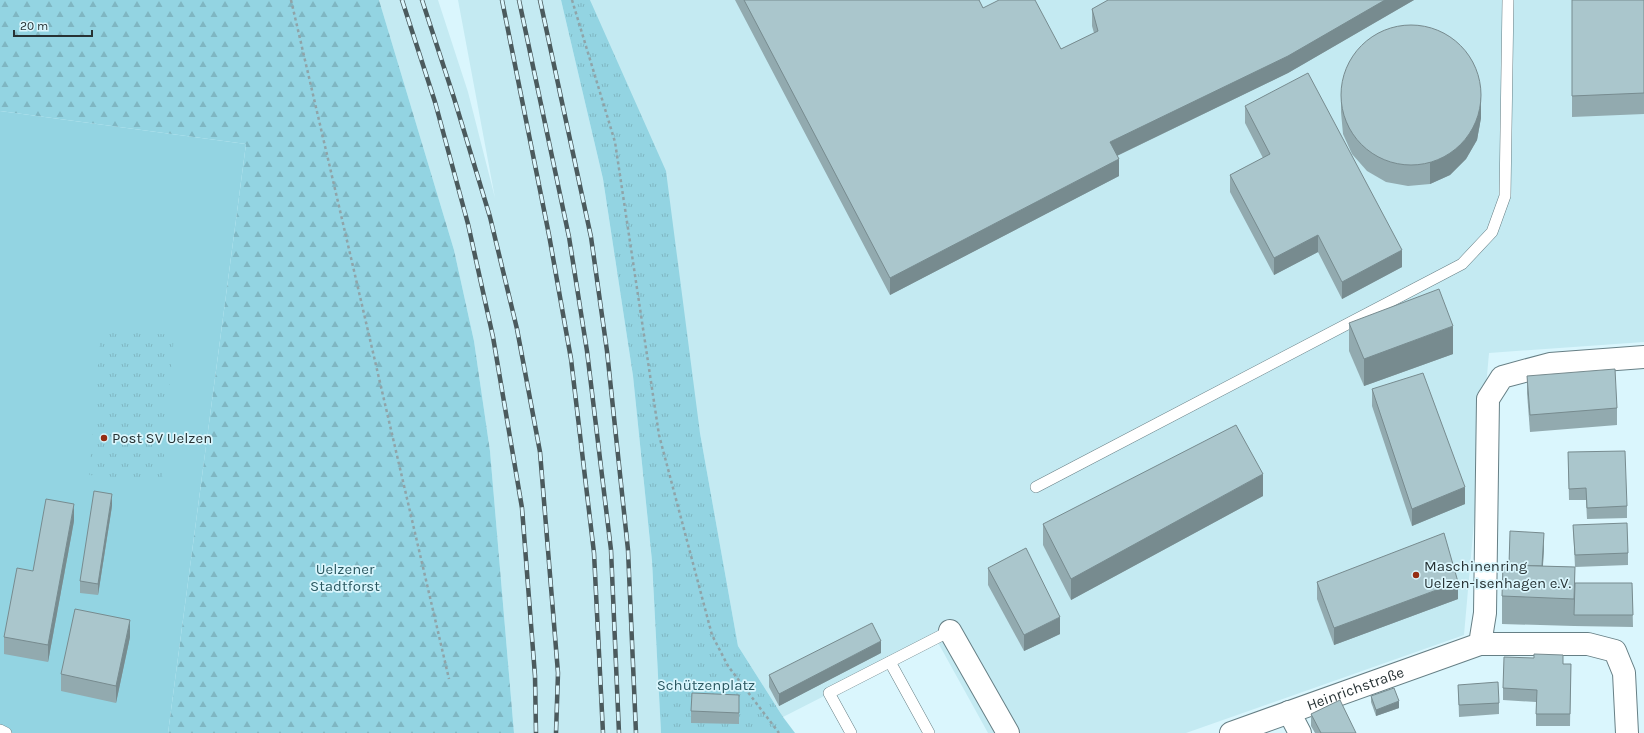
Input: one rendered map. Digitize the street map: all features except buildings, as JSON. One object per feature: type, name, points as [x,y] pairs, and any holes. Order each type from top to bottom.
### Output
[{"type":"street","points":[[1480,644],[1485,613],[1488,398],[1502,376],[1550,364],[1644,357]]},
{"type":"street","points":[[950,631],[1008,733]]},
{"type":"street","name":"Heinrichstraße","points":[[1231,733],[1480,644],[1588,644],[1615,651],[1624,673],[1627,733]]},
{"type":"street","points":[[1289,712],[1300,733]]},
{"type":"lane","points":[[1036,487],[1462,264],[1492,232],[1505,196],[1508,0]]},
{"type":"lane","points":[[851,733],[829,693],[950,631]]},
{"type":"lane","points":[[890,662],[929,733]]},
{"type":"lane","points":[[0,730],[6,733]]},
{"type":"path","points":[[291,0],[449,679]]},
{"type":"path","points":[[572,0],[615,142],[659,435],[712,635],[728,666],[779,733]]},
{"type":"shaded area","points":[[379,0],[438,0],[468,92],[495,198],[458,0],[561,0],[603,179],[633,376],[652,561],[661,733],[514,733],[490,451],[474,341],[454,250]]},
{"type":"shaded area","points":[[590,0],[1644,0],[1644,342],[1489,353],[1464,635],[1186,733],[988,733],[936,639],[783,717],[738,646],[700,433]]},
{"type":"green space","name":"Uelzener Stadtforst","points":[[0,0],[379,0],[454,250],[474,341],[490,451],[514,733],[168,733],[246,144],[0,111]]},
{"type":"green space","name":"Schützenplatz","points":[[561,0],[590,0],[666,171],[700,433],[738,646],[783,717],[795,733],[661,733],[652,561],[633,376],[603,179]]},
{"type":"green space","name":"Post SV Uelzen","points":[[0,111],[246,144],[168,733],[0,733]]},
{"type":"green space","points":[[101,329],[174,335],[162,481],[89,475]]},
{"type":"railway","points":[[402,0],[435,102],[468,224],[493,337],[522,508],[535,676],[536,733]]},
{"type":"railway","points":[[422,0],[454,98],[490,217],[517,329],[540,452],[558,673],[556,733]]},
{"type":"railway","points":[[502,0],[549,235],[571,359],[594,553],[603,733]]},
{"type":"railway","points":[[519,0],[569,237],[587,351],[611,550],[619,733]]},
{"type":"railway","points":[[540,0],[591,237],[607,351],[628,550],[636,733]]},
{"type":"place","name":"Post SV Uelzen","points":[[104,438]]},
{"type":"place","name":"Maschinenring Uelzen-Isenhagen e.V.","points":[[1416,575]]}]
